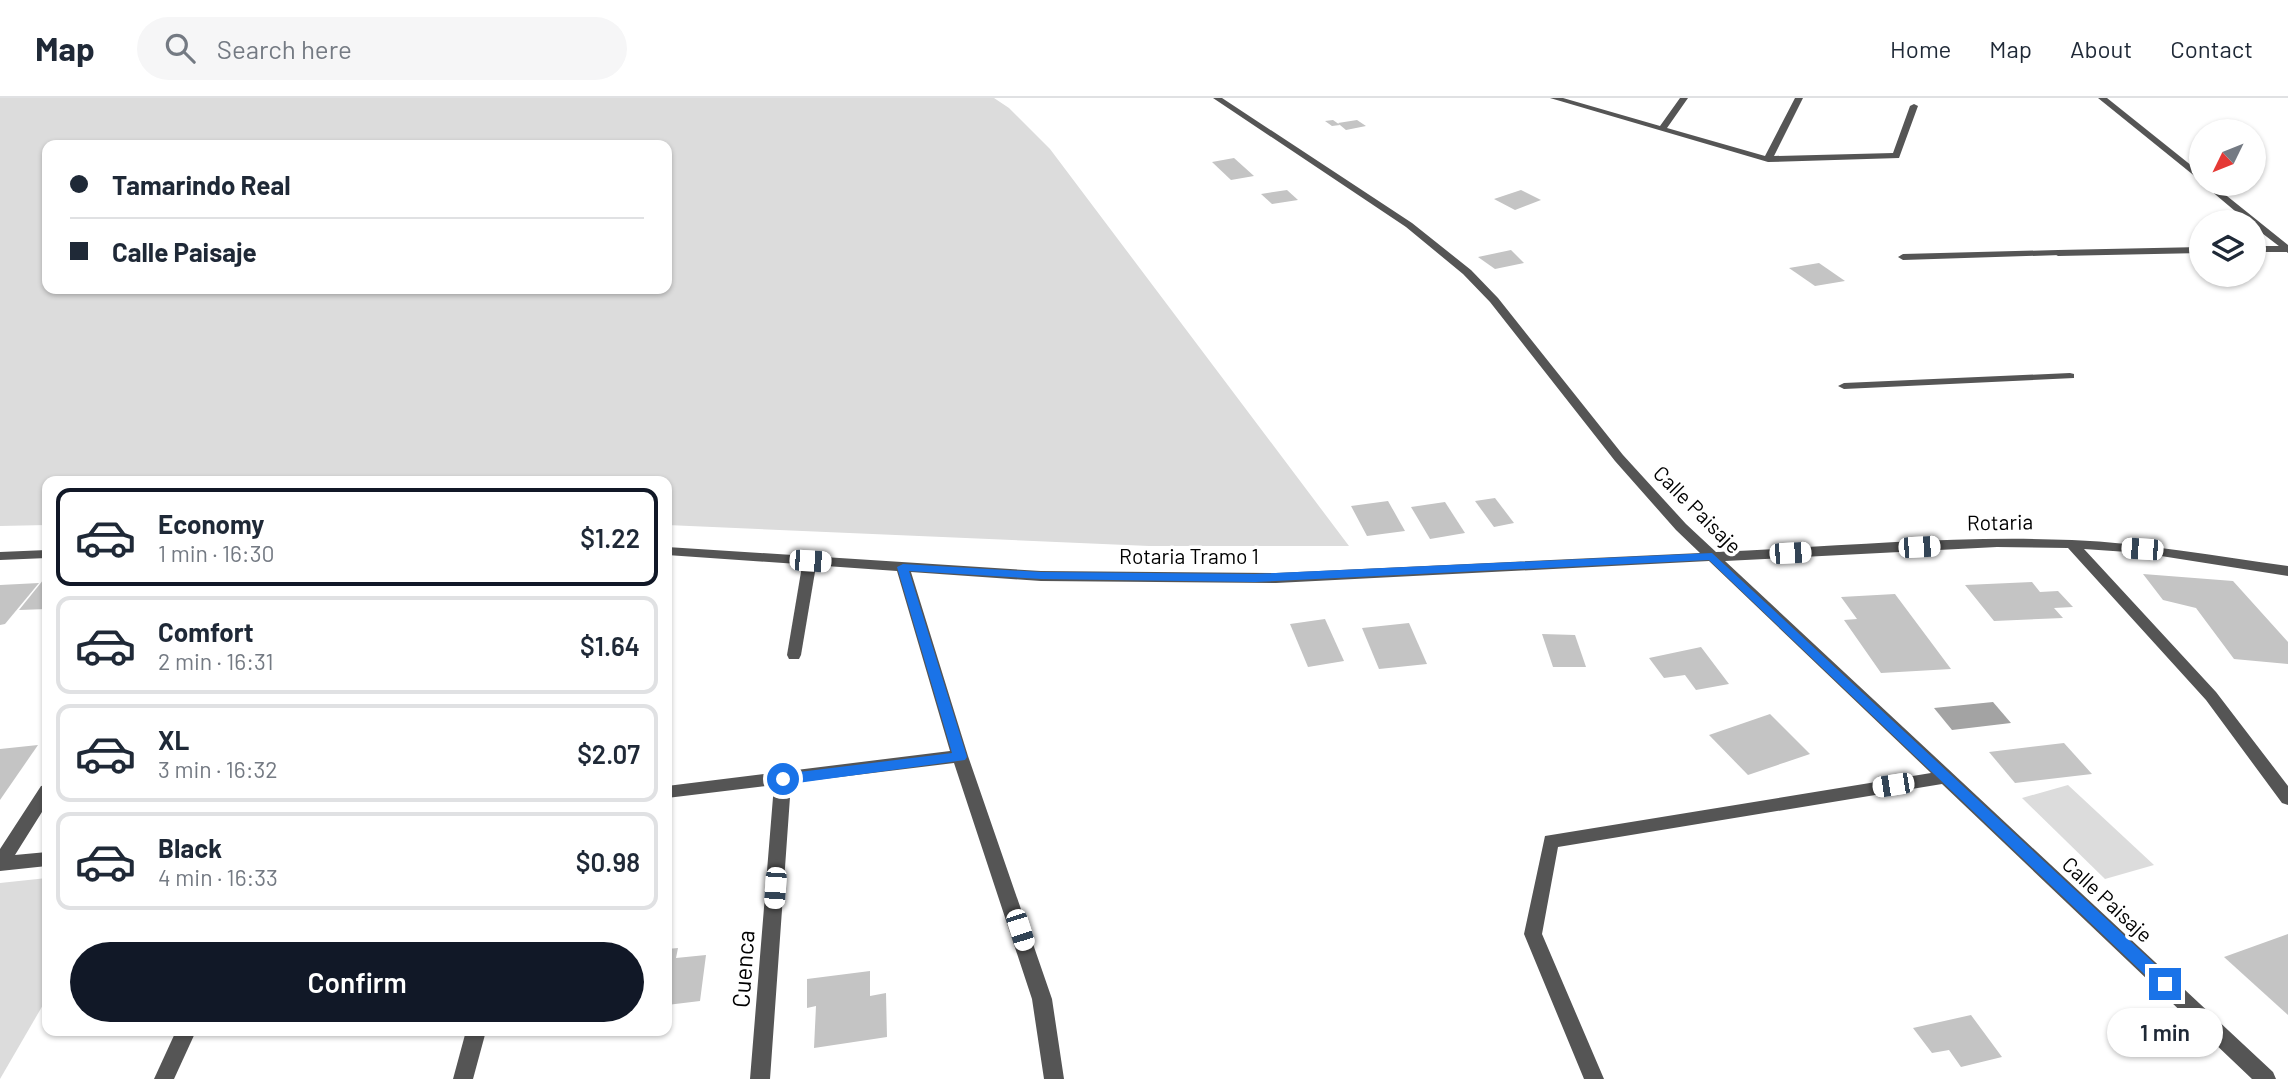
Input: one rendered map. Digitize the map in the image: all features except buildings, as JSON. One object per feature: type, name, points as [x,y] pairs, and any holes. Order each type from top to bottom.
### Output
[{"type":"street","name":"Calle Paisaje","points":[[1217,98],[1409,225],[1467,272],[1494,300],[1619,458],[1712,556],[2266,1079]]},
{"type":"street","points":[[1554,98],[1768,159],[1896,156],[1913,106]]},
{"type":"street","points":[[1662,129],[1684,98]]},
{"type":"street","points":[[1768,159],[1799,98]]},
{"type":"street","points":[[2102,98],[2189,168]]},
{"type":"street","points":[[2222,196],[2287,249]]},
{"type":"street","points":[[2266,249],[2287,249]]},
{"type":"street","points":[[1903,257],[2189,250]]},
{"type":"street","points":[[1844,386],[2070,376]]},
{"type":"street","name":"Rotaria","points":[[1712,556],[1997,543],[2072,544],[2154,550],[2288,571]]},
{"type":"street","points":[[2072,544],[2211,696],[2288,798]]},
{"type":"street","name":"Rotaria Tramo 1","points":[[672,551],[1041,576],[1227,579],[1712,556]]},
{"type":"street","points":[[0,556],[42,554]]},
{"type":"street","points":[[794,655],[810,561]]},
{"type":"street","points":[[903,567],[960,757],[1042,999],[1054,1079]]},
{"type":"street","points":[[672,791],[960,757]]},
{"type":"street","points":[[1594,1079],[1533,934],[1551,841],[1945,777]]},
{"type":"street","name":"Cuenca","points":[[760,1079],[783,779]]},
{"type":"street","points":[[0,864],[42,799]]},
{"type":"street","points":[[0,864],[42,860]]},
{"type":"street","points":[[164,1079],[184,1036]]},
{"type":"street","points":[[463,1079],[475,1036]]},
{"type":"shaded area","points":[[0,98],[994,98],[1009,108],[1050,149],[1349,546],[1149,546],[672,525],[672,476],[42,476],[42,525],[0,526]]},
{"type":"shaded area","points":[[1993,702],[2011,723],[1952,730],[1934,708]]},
{"type":"shaded area","points":[[2068,785],[2154,865],[2105,879],[2022,798]]},
{"type":"shaded area","points":[[42,879],[42,1007],[0,1079],[0,883]]},
{"type":"route","points":[[783,779],[960,757],[903,567],[1041,576],[1191,579],[1303,577],[1712,556],[2165,984]]}]
